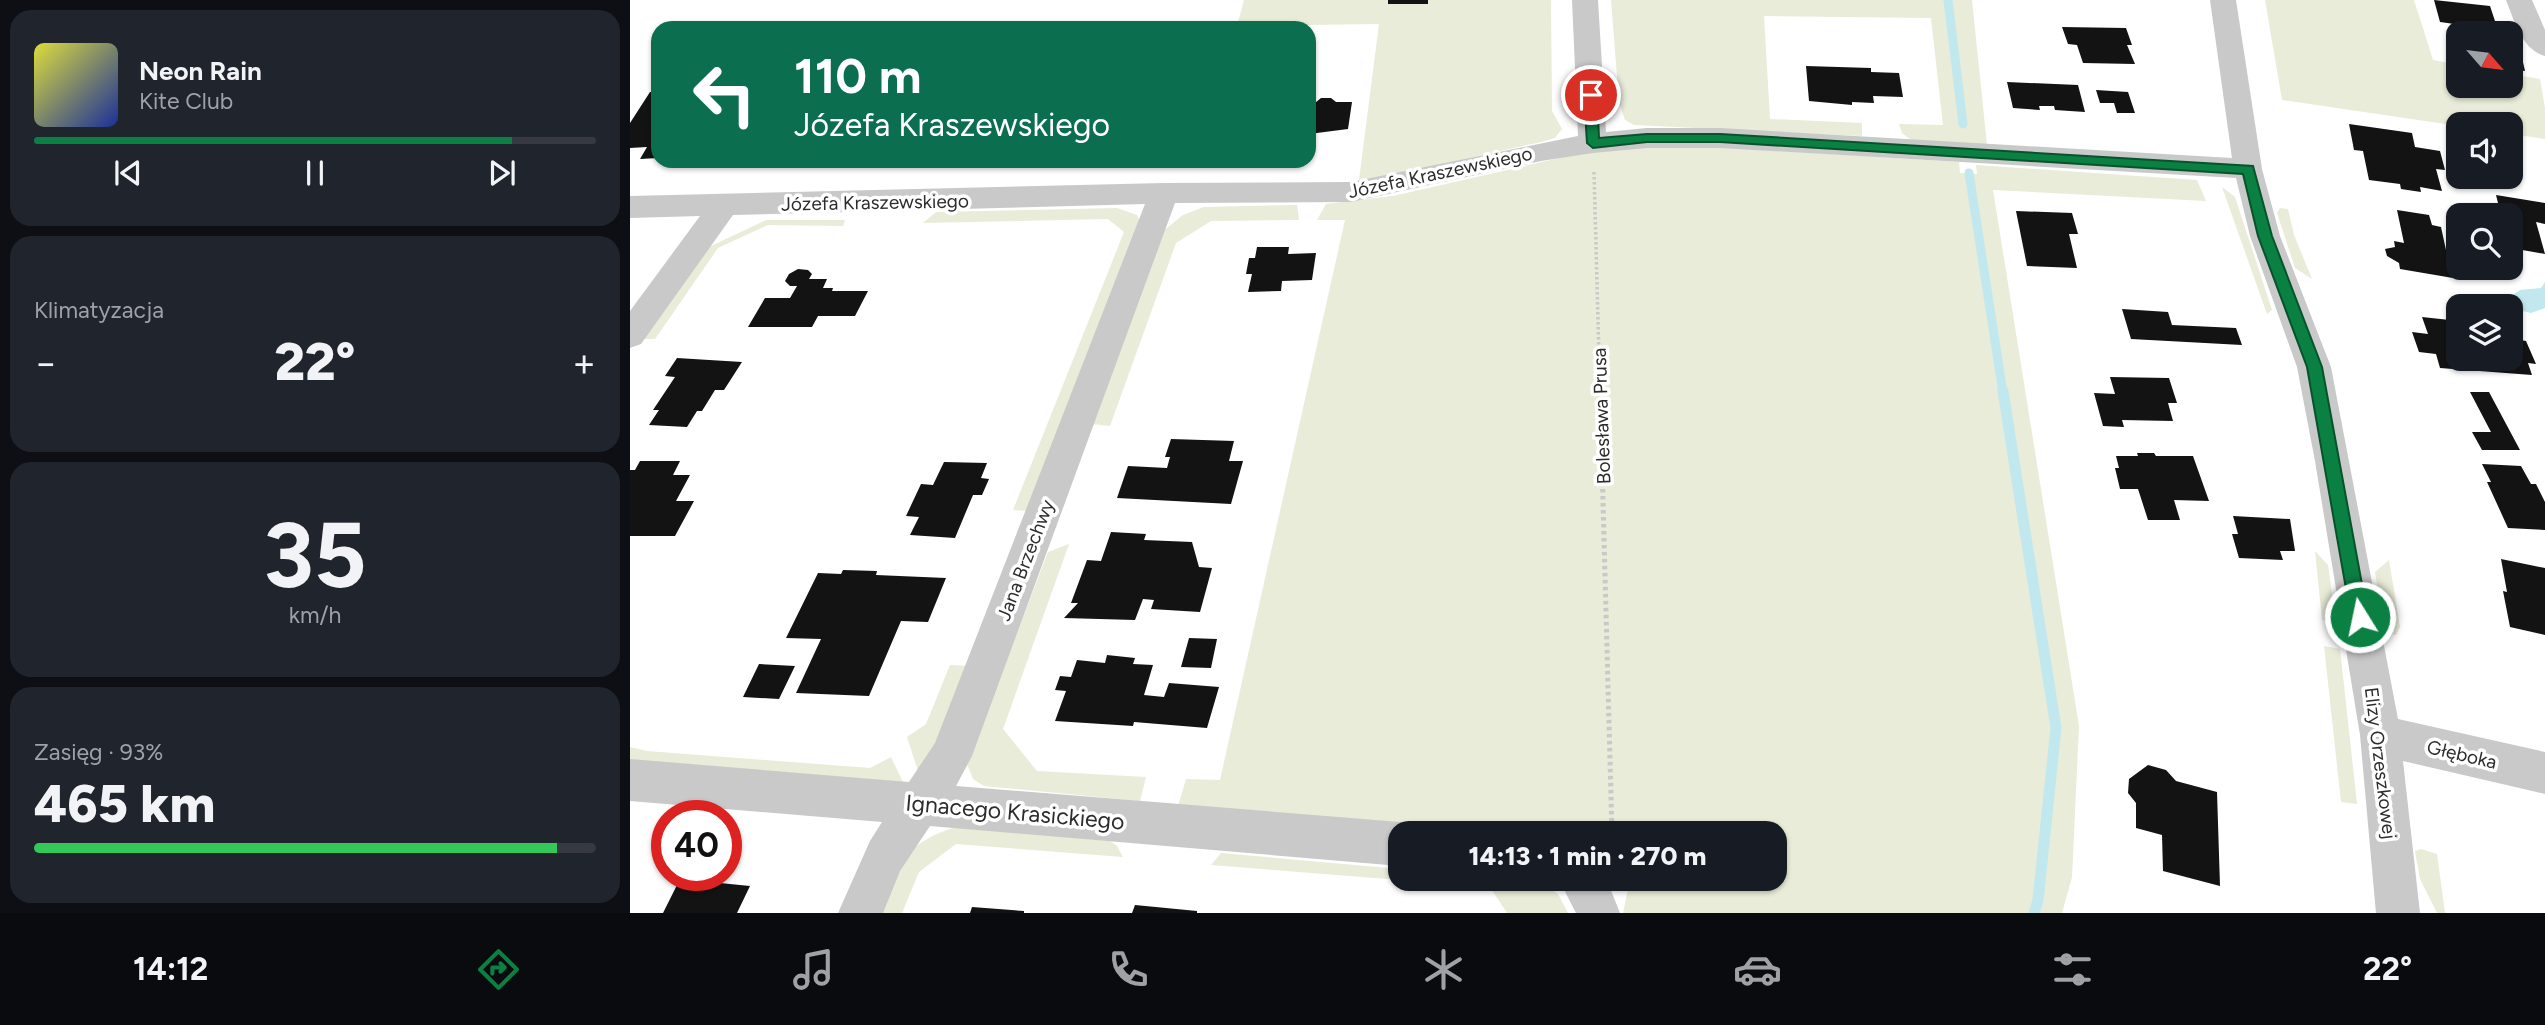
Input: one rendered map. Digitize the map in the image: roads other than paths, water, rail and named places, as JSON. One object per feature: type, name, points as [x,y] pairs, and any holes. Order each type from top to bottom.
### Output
[{"type":"street","points":[[1585,0],[1593,143]]},
{"type":"street","name":"Elizy Orzeszkowej","points":[[2223,0],[2248,169],[2265,236],[2314,367],[2333,461],[2380,735],[2398,913]]},
{"type":"street","points":[[2519,0],[2531,30],[2545,48]]},
{"type":"street","name":"Józefa Kraszewskiego","points":[[630,207],[1164,193],[1351,192],[1541,151],[1647,138],[1720,138],[2248,169]]},
{"type":"street","name":"Jana Brzechwy","points":[[860,913],[885,856],[951,756],[1164,193]]},
{"type":"street","points":[[630,335],[723,206]]},
{"type":"street","name":"Głęboka","points":[[2380,735],[2545,773]]},
{"type":"street","name":"Ignacego Krasickiego","points":[[630,780],[1388,843]]},
{"type":"water","points":[[2545,282],[2545,308],[2531,313],[2523,311],[2523,294],[2514,294],[2520,290],[2541,288]]},
{"type":"waterway","points":[[1948,0],[1963,124]]},
{"type":"waterway","points":[[1969,173],[2003,393]]},
{"type":"waterway","points":[[2003,391],[2056,728],[2038,900],[2034,913]]}]
